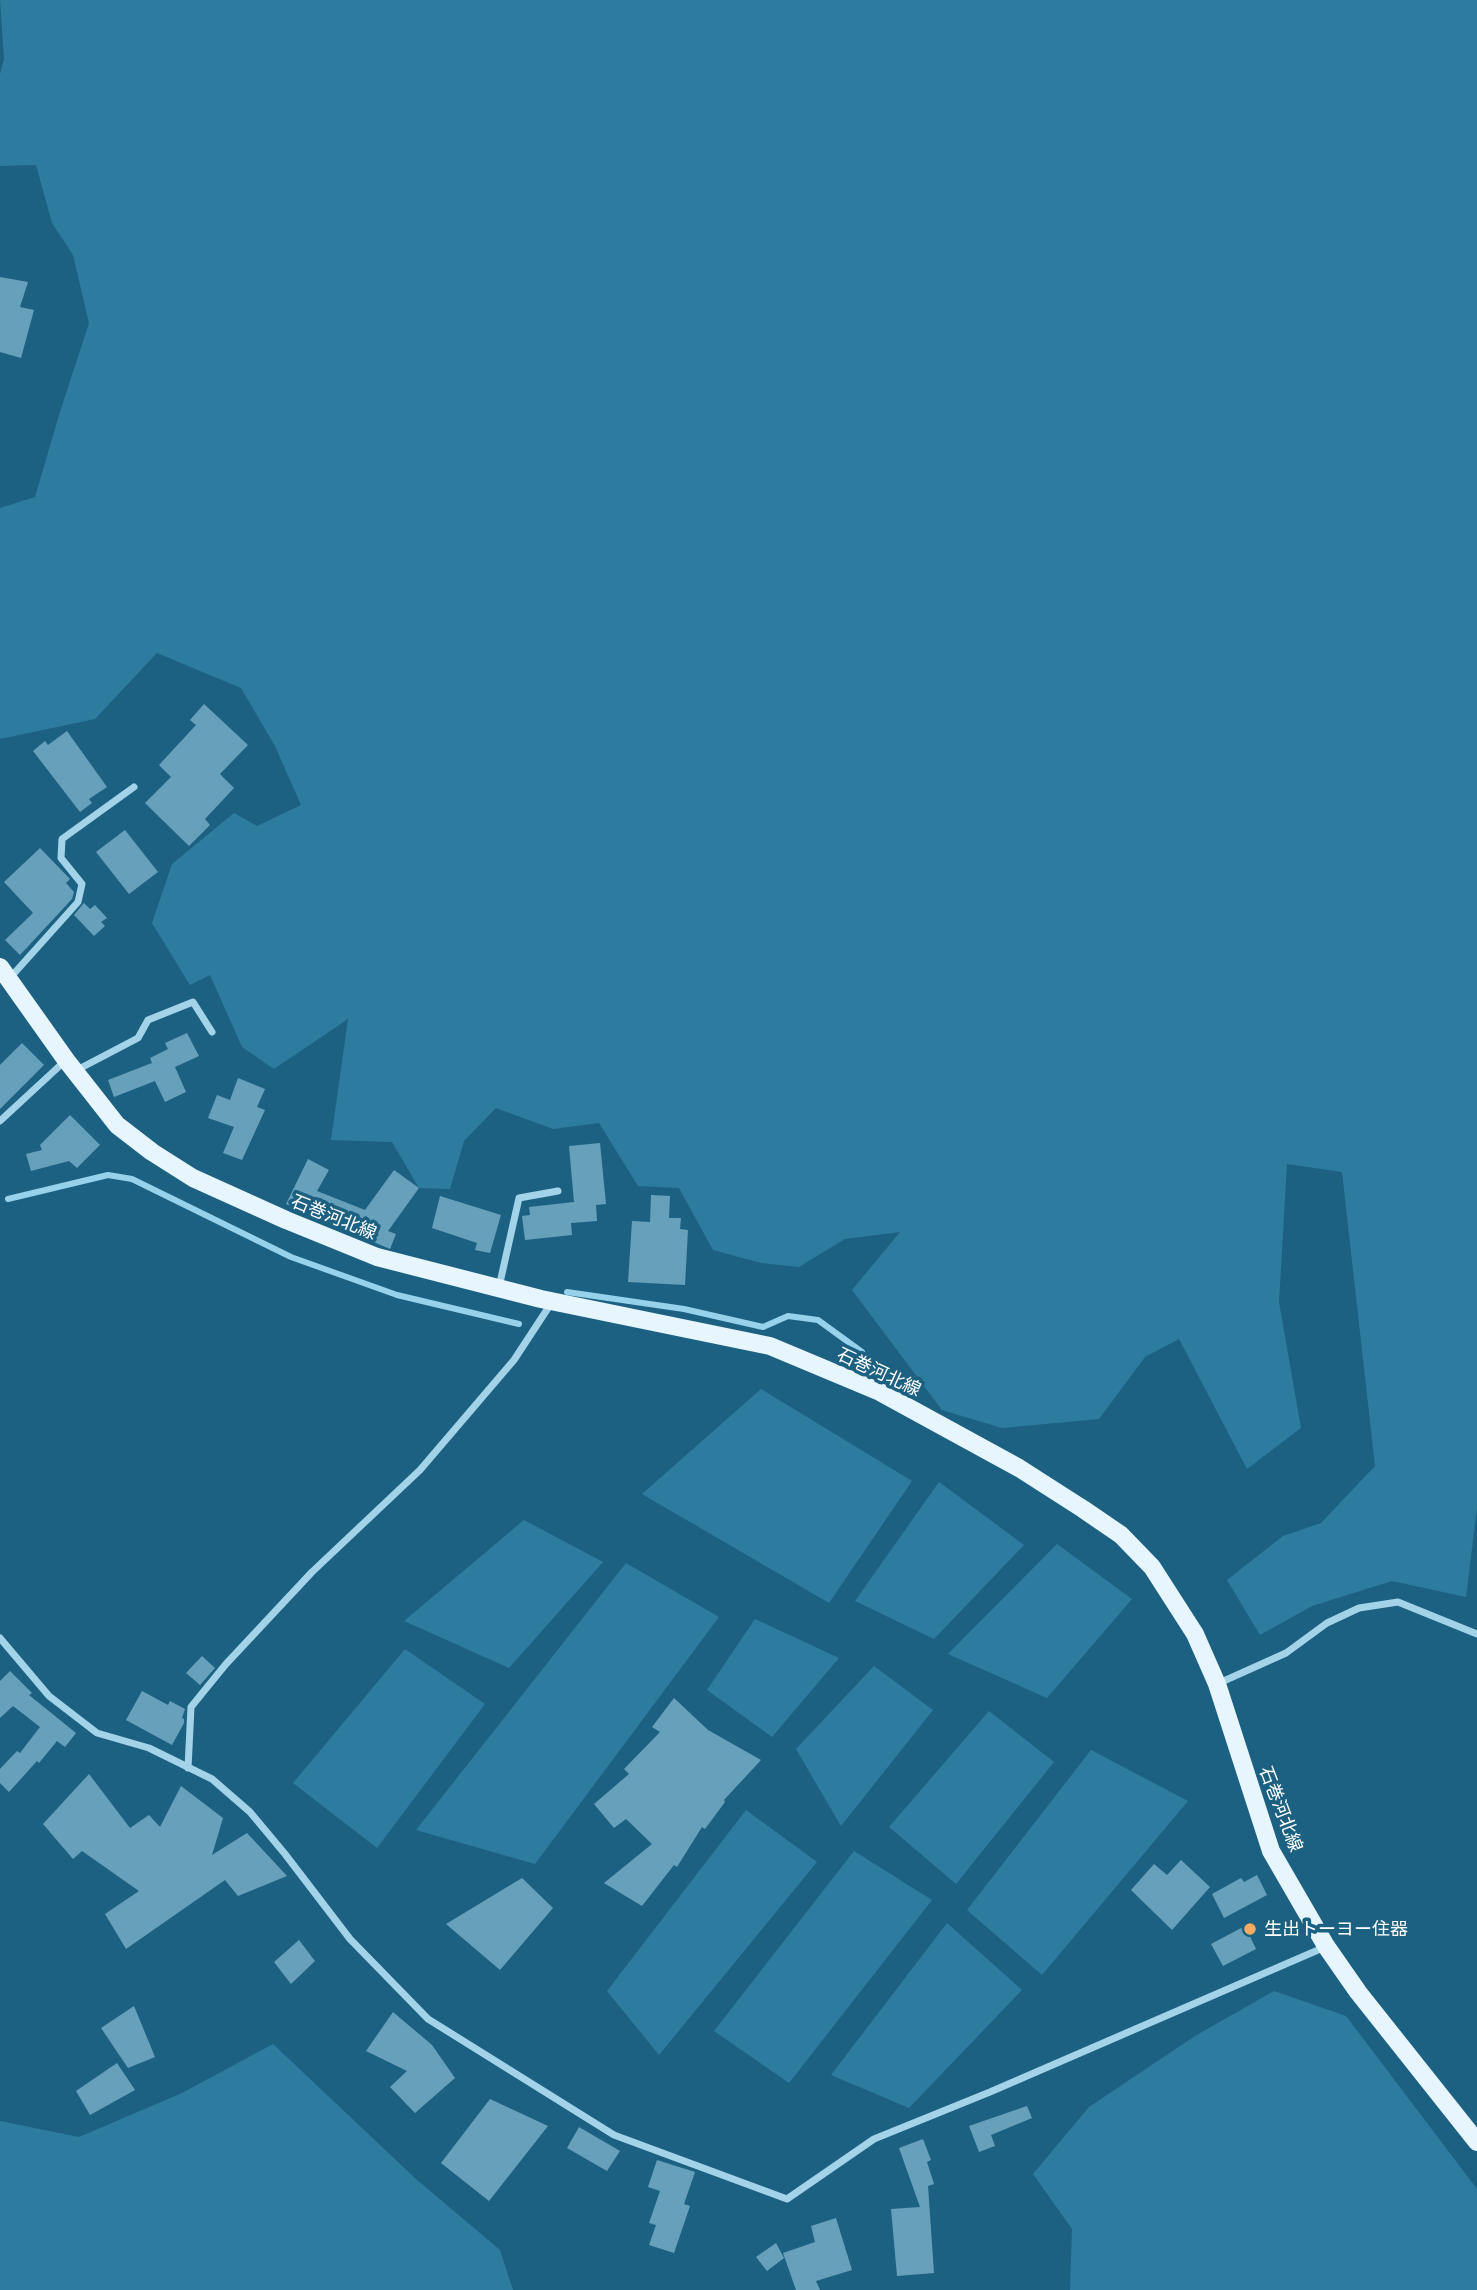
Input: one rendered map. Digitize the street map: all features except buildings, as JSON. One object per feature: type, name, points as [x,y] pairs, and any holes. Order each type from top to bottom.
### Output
[{"type":"main road","name":"石巻河北線","points":[[4,973],[70,1066],[117,1125],[152,1152],[194,1178],[377,1257],[553,1301],[771,1346],[880,1392],[1019,1468],[1121,1535],[1152,1567],[1195,1634],[1217,1684],[1271,1851],[1326,1946],[1358,1992],[1477,2142]]},
{"type":"street","points":[[4,973],[78,902],[82,884],[61,858],[62,839],[134,787]]},
{"type":"street","points":[[0,1121],[70,1066],[138,1038],[148,1020],[193,1002],[212,1032]]},
{"type":"street","points":[[499,1288],[519,1198],[558,1191]]},
{"type":"street","points":[[188,1768],[191,1707],[226,1664],[312,1572],[420,1470],[514,1360],[553,1301]]},
{"type":"street","points":[[1217,1684],[1286,1653],[1327,1623],[1359,1608],[1398,1602],[1477,1633]]},
{"type":"street","points":[[0,1638],[49,1696],[97,1733],[149,1748],[212,1779],[250,1812],[350,1939],[428,2019],[614,2135],[787,2199],[874,2139],[990,2092],[1326,1946]]},
{"type":"shaded area","points":[[0,0],[1477,0],[1477,1508],[1466,1597],[1392,1581],[1312,1606],[1260,1635],[1227,1580],[1283,1536],[1321,1523],[1375,1466],[1342,1172],[1287,1164],[1279,1302],[1301,1428],[1247,1469],[1179,1339],[1145,1357],[1099,1419],[1002,1428],[942,1410],[852,1290],[900,1232],[845,1239],[799,1267],[761,1263],[713,1250],[679,1188],[638,1186],[599,1123],[553,1129],[496,1108],[464,1141],[450,1189],[419,1188],[392,1142],[331,1140],[348,1019],[274,1069],[242,1047],[210,975],[190,985],[152,923],[172,864],[234,813],[257,826],[301,805],[275,746],[241,688],[157,653],[95,719],[0,739],[0,508],[35,497],[89,323],[73,255],[52,223],[36,165],[0,166],[0,74],[4,59]]},
{"type":"shaded area","points":[[761,1389],[912,1481],[829,1603],[642,1494]]},
{"type":"shaded area","points":[[939,1482],[1024,1545],[934,1639],[855,1601]]},
{"type":"shaded area","points":[[524,1520],[603,1562],[509,1668],[404,1621]]},
{"type":"shaded area","points":[[1057,1544],[1132,1599],[1047,1698],[948,1654]]},
{"type":"shaded area","points":[[626,1563],[719,1617],[535,1864],[416,1830]]},
{"type":"shaded area","points":[[755,1619],[839,1658],[772,1737],[707,1690]]},
{"type":"shaded area","points":[[405,1649],[485,1704],[377,1848],[293,1783]]},
{"type":"shaded area","points":[[874,1666],[933,1710],[841,1826],[796,1749]]},
{"type":"shaded area","points":[[989,1711],[1054,1762],[956,1884],[889,1827]]},
{"type":"shaded area","points":[[1091,1750],[1188,1801],[1042,1975],[967,1910]]},
{"type":"shaded area","points":[[746,1810],[817,1862],[659,2055],[607,1991]]},
{"type":"shaded area","points":[[854,1851],[932,1900],[789,2083],[714,2031]]},
{"type":"shaded area","points":[[947,1923],[1022,1990],[909,2108],[831,2075]]},
{"type":"shaded area","points":[[1274,1991],[1346,2016],[1477,2189],[1477,2290],[1070,2290],[1072,2229],[1033,2174],[1089,2107],[1195,2036]]},
{"type":"shaded area","points":[[273,2044],[416,2179],[500,2250],[513,2290],[0,2290],[0,2121],[79,2137],[182,2093]]},
{"type":"waterway","points":[[8,1199],[108,1175],[132,1179],[291,1257],[397,1295],[519,1324]]},
{"type":"waterway","points":[[567,1292],[684,1309],[763,1327],[788,1316],[818,1320],[862,1352]]},
{"type":"place","name":"生出トーヨー住器","points":[[1250,1929]]}]
